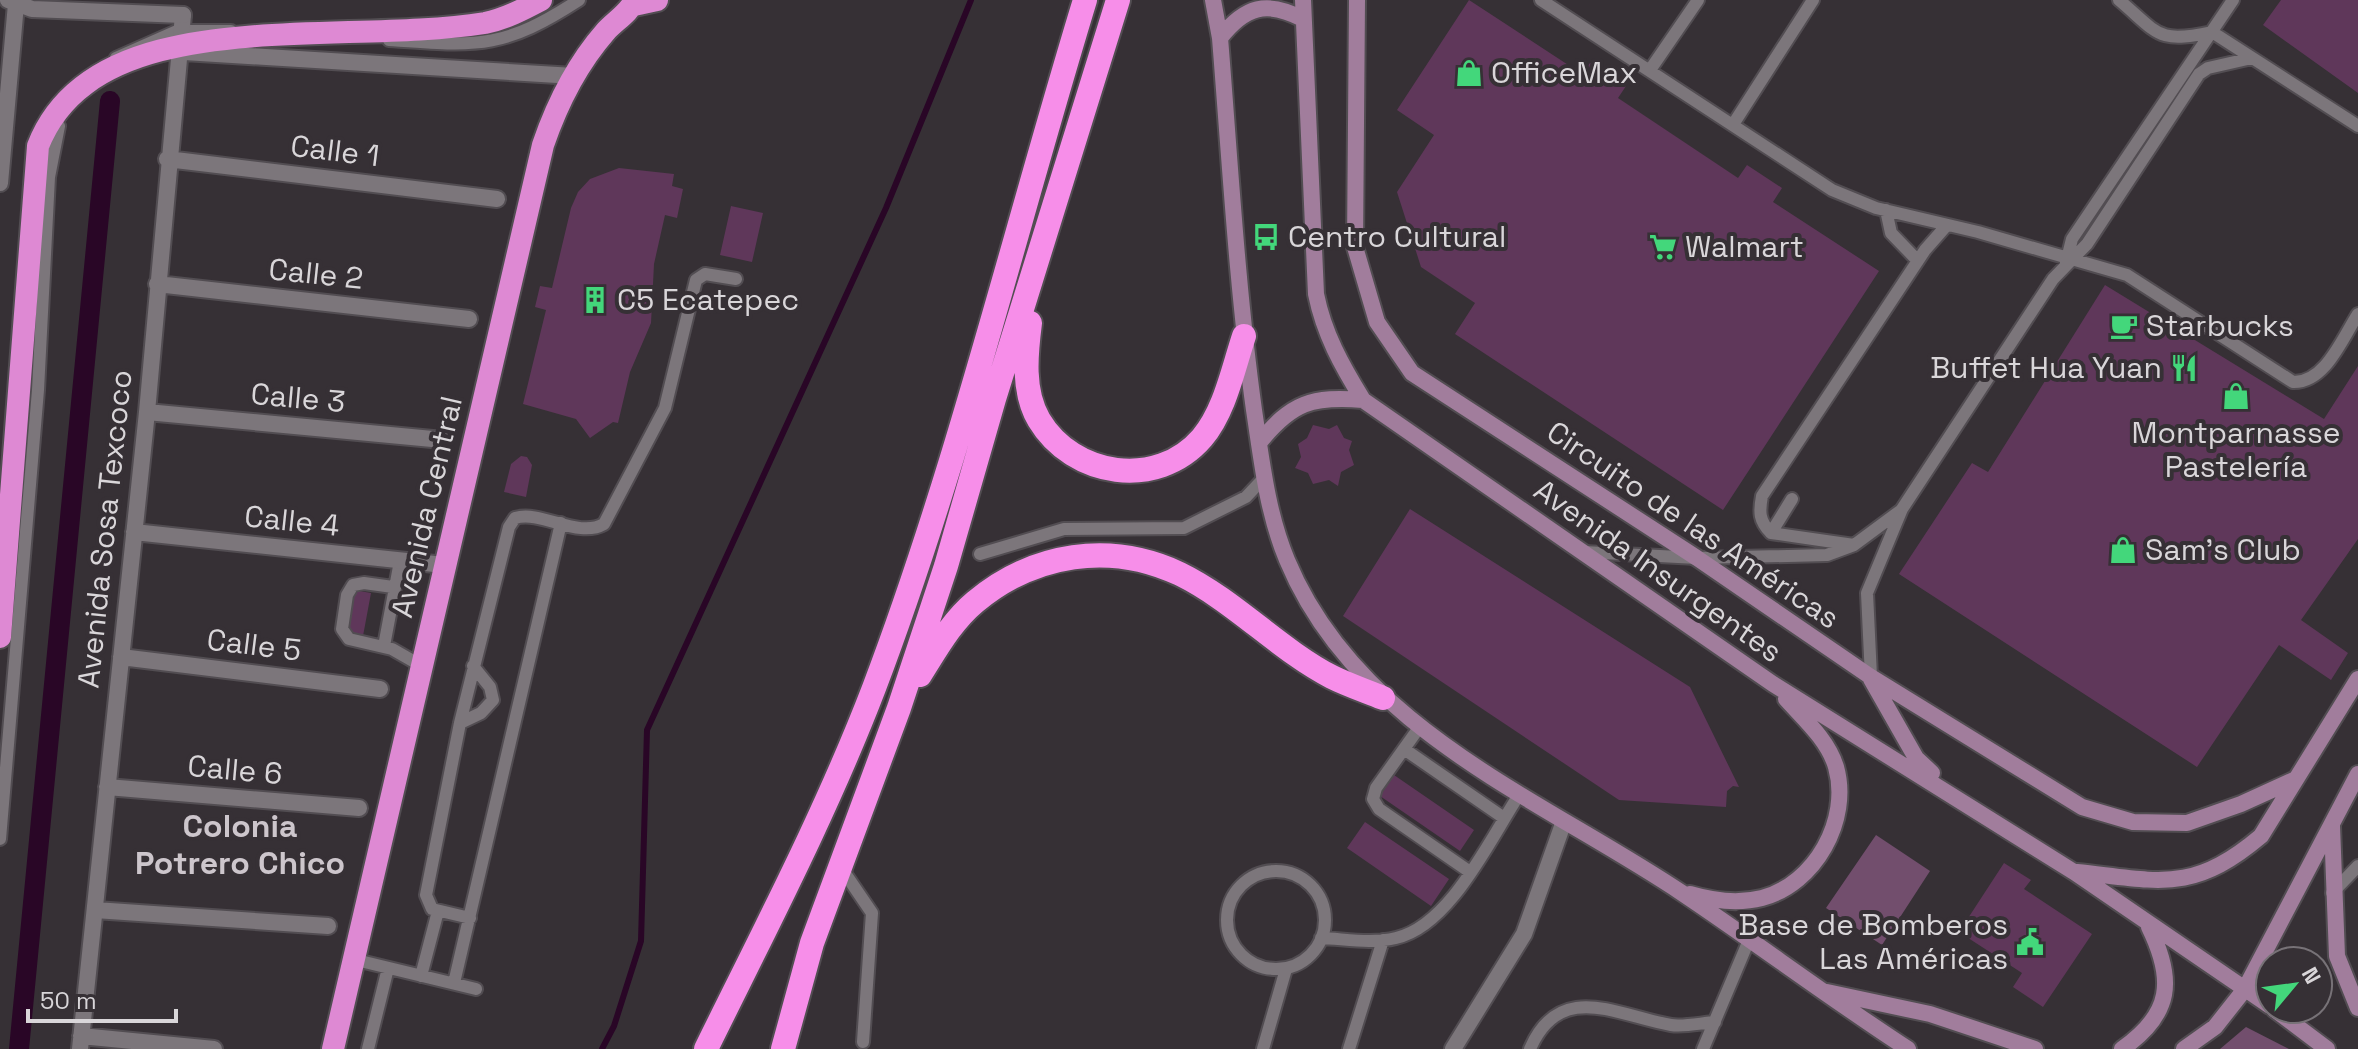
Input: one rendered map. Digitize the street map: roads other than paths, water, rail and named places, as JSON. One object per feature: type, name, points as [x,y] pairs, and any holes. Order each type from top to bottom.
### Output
[{"type":"highway","points":[[0,637],[38,146],[52,102],[86,60],[127,33],[251,13],[449,26],[488,22],[541,0]]},
{"type":"highway","name":"Avenida Central","points":[[333,1049],[543,145],[555,109],[605,32],[634,2],[657,0]]},
{"type":"highway","points":[[706,1049],[820,822],[874,688],[924,547],[1085,0]]},
{"type":"highway","points":[[783,1049],[792,1006],[899,708],[1118,0]]},
{"type":"highway","points":[[1036,273],[1026,354],[1031,398],[1037,418],[1064,449],[1086,463],[1106,469],[1149,469],[1184,454],[1201,439],[1224,396],[1244,336]]},
{"type":"highway","points":[[899,708],[945,635],[973,603],[1026,569],[1058,559],[1098,553],[1141,559],[1181,575],[1331,676],[1383,698]]},
{"type":"main road","points":[[1213,0],[1220,38],[1244,336],[1263,479],[1287,561],[1329,639],[1383,698],[1519,795],[1681,892],[1818,990],[1908,1049]]},
{"type":"main road","name":"Avenida Insurgentes","points":[[1303,0],[1316,294],[1321,321],[1339,362],[1363,400],[1578,552],[1773,684],[2074,872],[2254,995]]},
{"type":"main road","name":"Circuito de las Américas","points":[[1357,0],[1355,247],[1377,322],[1412,373],[1697,558],[1871,677],[2082,807],[2133,822],[2187,823],[2241,804],[2296,779]]},
{"type":"main road","points":[[1220,38],[1231,25],[1257,8],[1285,8],[1303,19]]},
{"type":"main road","points":[[1259,443],[1277,421],[1304,402],[1332,398],[1363,400]]},
{"type":"main road","points":[[1871,677],[1916,758],[1955,797]]},
{"type":"main road","points":[[2074,872],[2160,881],[2205,875],[2261,836],[2358,679]]},
{"type":"main road","points":[[1681,892],[1714,901],[1763,898],[1786,888],[1805,873],[1831,835],[1840,790],[1836,765],[1818,734],[1773,684]]},
{"type":"main road","points":[[2184,1049],[2215,1027],[2245,989],[2358,774]]},
{"type":"main road","points":[[2332,821],[2332,893],[2337,956],[2358,1008]]},
{"type":"main road","points":[[2122,1049],[2146,1032],[2164,998],[2165,960],[2149,926]]},
{"type":"main road","points":[[1818,990],[1930,1014],[2035,1049]]},
{"type":"main road","name":"Avenida Insurgentes","points":[[2296,1025],[2327,1049]]},
{"type":"street","points":[[0,183],[14,10],[83,6],[182,23]]},
{"type":"street","name":"Avenida Sosa Texcoco","points":[[81,1042],[147,412],[167,159],[182,23]]},
{"type":"street","points":[[179,52],[574,76]]},
{"type":"street","name":"Calle 1","points":[[167,159],[497,199]]},
{"type":"street","name":"Calle 2","points":[[157,284],[469,319]]},
{"type":"street","name":"Calle 3","points":[[147,412],[443,440]]},
{"type":"street","name":"Calle 4","points":[[134,532],[444,565]]},
{"type":"street","name":"Calle 5","points":[[121,657],[380,689]]},
{"type":"street","name":"Calle 6","points":[[107,787],[359,808]]},
{"type":"street","points":[[1453,1049],[1524,934],[1563,824]]},
{"type":"street","points":[[95,910],[328,926]]},
{"type":"street","points":[[2291,1025],[2316,1049]]},
{"type":"street","points":[[81,1042],[214,1049]]},
{"type":"lane","points":[[0,839],[38,390],[52,152],[69,105],[97,72],[129,50],[182,23],[484,43],[516,36],[579,0]]},
{"type":"lane","points":[[1541,0],[1734,123],[1832,190],[1886,210],[2127,275],[2293,382],[2305,382],[2319,375],[2358,314]]},
{"type":"lane","points":[[1650,70],[1698,0]]},
{"type":"lane","points":[[1734,123],[1813,0]]},
{"type":"lane","points":[[2119,0],[2161,36],[2175,40],[2212,32],[2358,126]]},
{"type":"lane","points":[[2068,260],[2072,239],[2233,0]]},
{"type":"lane","points":[[1871,677],[1867,593],[1902,509],[2068,260],[2087,244],[2199,74],[2208,68],[2252,58]]},
{"type":"lane","points":[[1886,210],[1891,233],[1918,261]]},
{"type":"lane","points":[[1854,545],[1771,533],[1763,525],[1759,512],[1762,496],[1918,261],[1947,225]]},
{"type":"lane","points":[[470,918],[438,911],[428,905],[426,895],[460,723],[511,522],[526,516],[591,528],[604,524],[665,408],[696,280],[710,274],[736,279]]},
{"type":"lane","points":[[980,554],[1064,529],[1184,528],[1246,497],[1263,479]]},
{"type":"lane","points":[[1771,533],[1792,499]]},
{"type":"lane","points":[[1578,552],[1697,558],[1827,555],[1854,545],[1902,509]]},
{"type":"lane","points":[[454,983],[561,523]]},
{"type":"lane","points":[[384,646],[400,561]]},
{"type":"lane","points":[[393,587],[364,583],[353,585],[347,595],[342,623],[349,639],[384,646],[420,665]]},
{"type":"lane","points":[[473,666],[490,687],[493,700]]},
{"type":"lane","points":[[493,700],[517,703]]},
{"type":"lane","points":[[460,723],[481,713],[493,700]]},
{"type":"lane","points":[[1421,725],[1376,788],[1375,805],[1470,872]]},
{"type":"lane","points":[[1404,749],[1504,818]]},
{"type":"lane","points":[[1321,938],[1383,940],[1404,936],[1428,922],[1470,872],[1519,795]]},
{"type":"lane","points":[[840,866],[872,913],[863,1042]]},
{"type":"lane","points":[[2332,893],[2358,866]]},
{"type":"lane","points":[[1273,871],[1304,880],[1323,907],[1321,938],[1301,962],[1286,969],[1255,965],[1232,943],[1227,928],[1227,911],[1243,883],[1273,871]]},
{"type":"lane","points":[[421,976],[438,911]]},
{"type":"lane","points":[[1349,1049],[1383,940]]},
{"type":"lane","points":[[1703,1049],[1749,940]]},
{"type":"lane","points":[[2337,956],[2358,981]]},
{"type":"lane","points":[[352,959],[476,989]]},
{"type":"lane","points":[[368,1049],[388,968]]},
{"type":"lane","points":[[1263,1049],[1286,969]]},
{"type":"lane","points":[[1530,1049],[1538,1030],[1574,1006],[1617,1009],[1673,1025],[1715,1022]]},
{"type":"waterway","points":[[602,1049],[614,1026],[641,941],[647,730],[886,208],[971,0]]},
{"type":"waterway","points":[[19,1049],[110,101]]},
{"type":"place","name":"OfficeMax","points":[[1469,73]]},
{"type":"place","name":"Centro Cultural","points":[[1266,237]]},
{"type":"place","name":"Walmart","points":[[1663,247]]},
{"type":"place","name":"C5 Ecatepec","points":[[595,300]]},
{"type":"place","name":"Starbucks","points":[[2124,326]]},
{"type":"place","name":"Buffet Hua Yuan","points":[[2184,368]]},
{"type":"place","name":"Montparnasse Pastelería","points":[[2236,396]]},
{"type":"place","name":"Sam's Club","points":[[2123,550]]},
{"type":"place","name":"Base de Bomberos Las Américas","points":[[2030,942]]},
{"type":"district","name":"Colonia Potrero Chico","points":[[240,844]]}]
